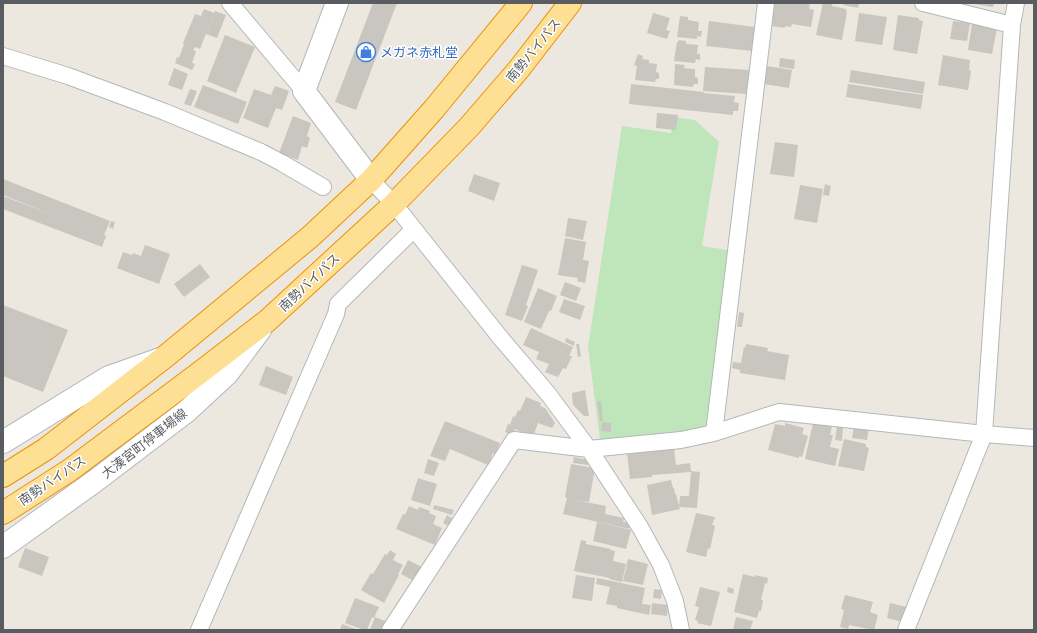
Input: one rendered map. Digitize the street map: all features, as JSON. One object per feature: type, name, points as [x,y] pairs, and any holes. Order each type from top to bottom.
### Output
[{"type":"highway","points":[[3,476],[46,449],[166,356],[310,237],[371,180],[434,109],[521,3]]},
{"type":"highway","name":"南勢バイパス","points":[[3,513],[70,470],[267,321],[394,204],[469,127],[519,69],[570,3]]},
{"type":"main road","points":[[337,3],[304,91],[371,180]]},
{"type":"main road","name":"大湊宮町停車場線","points":[[3,548],[96,481],[187,411],[227,374],[267,321]]},
{"type":"main road","points":[[3,442],[109,377],[166,356]]},
{"type":"street","points":[[230,3],[304,91]]},
{"type":"street","points":[[714,433],[766,3]]},
{"type":"street","points":[[923,3],[1012,25]]},
{"type":"street","points":[[906,630],[984,434],[1012,25],[1016,3]]},
{"type":"street","points":[[3,56],[68,76],[165,112],[253,149],[282,163],[322,187]]},
{"type":"street","points":[[371,180],[394,204],[413,230],[499,336],[549,395],[589,449],[640,527],[661,565],[675,601],[681,630]]},
{"type":"street","points":[[199,630],[336,314],[338,304],[413,230]]},
{"type":"street","points":[[390,630],[514,440],[589,449],[681,440],[714,433],[779,412],[1034,438]]},
{"type":"green space","points":[[674,117],[695,120],[719,142],[702,246],[728,250],[710,422],[699,430],[680,433],[600,439],[588,347],[622,126],[671,133]]},
{"type":"building","name":"メガネ赤札堂","points":[[373,3],[397,3],[356,110],[335,102]]},
{"type":"building","points":[[775,3],[810,3],[809,9],[814,10],[811,27],[792,24],[791,27],[785,26],[785,28],[772,26]]},
{"type":"building","points":[[823,3],[832,3],[832,6],[846,9],[847,12],[842,40],[816,35]]},
{"type":"building","points":[[844,3],[859,3],[858,8],[843,5]]},
{"type":"building","points":[[974,3],[994,3],[993,7]]},
{"type":"building","points":[[204,9],[214,13],[200,49],[195,47],[193,50],[196,51],[192,63],[195,64],[192,70],[175,63],[177,57],[179,58],[184,44],[183,43],[195,14],[201,16]]},
{"type":"building","points":[[215,11],[226,15],[217,38],[206,34]]},
{"type":"building","points":[[653,13],[670,18],[666,30],[670,31],[667,39],[647,33]]},
{"type":"building","points":[[859,13],[887,17],[882,45],[855,41]]},
{"type":"building","points":[[898,15],[919,18],[919,20],[923,21],[917,54],[893,50]]},
{"type":"building","points":[[680,16],[688,17],[688,20],[699,22],[698,31],[702,31],[701,37],[697,36],[697,39],[677,37]]},
{"type":"building","points":[[709,21],[755,27],[752,51],[706,46]]},
{"type":"building","points":[[953,21],[970,23],[967,41],[950,39]]},
{"type":"building","points":[[972,24],[997,28],[992,54],[968,50]]},
{"type":"building","points":[[225,35],[255,47],[236,93],[207,81]]},
{"type":"building","points":[[679,40],[686,41],[686,44],[698,45],[697,54],[700,54],[700,60],[696,59],[695,63],[674,61],[677,42]]},
{"type":"building","points":[[638,54],[643,56],[642,59],[649,60],[649,63],[657,64],[656,72],[659,73],[659,79],[656,79],[655,82],[635,80],[637,66],[634,65]]},
{"type":"building","points":[[943,55],[970,60],[969,70],[971,71],[968,90],[938,85]]},
{"type":"building","points":[[780,58],[795,60],[794,69],[779,67]]},
{"type":"building","points":[[675,64],[685,65],[684,68],[695,69],[695,77],[698,78],[698,84],[694,84],[693,87],[674,85]]},
{"type":"building","points":[[767,66],[792,70],[789,88],[764,84]]},
{"type":"building","points":[[705,67],[750,70],[748,94],[703,91]]},
{"type":"building","points":[[174,68],[188,74],[182,90],[168,85]]},
{"type":"building","points":[[851,70],[925,82],[923,94],[849,82]]},
{"type":"building","points":[[631,84],[735,96],[734,102],[739,103],[738,111],[733,111],[733,115],[629,104]]},
{"type":"building","points":[[848,84],[923,95],[921,109],[846,97]]},
{"type":"building","points":[[203,85],[247,102],[238,124],[194,107]]},
{"type":"building","points":[[275,86],[289,91],[282,110],[276,108],[268,128],[243,118],[254,89],[271,95]]},
{"type":"building","points":[[190,89],[197,91],[191,106],[184,104]]},
{"type":"building","points":[[657,113],[678,115],[676,130],[656,128]]},
{"type":"building","points":[[293,116],[311,123],[307,136],[310,138],[307,148],[302,146],[298,160],[279,153]]},
{"type":"building","points":[[775,142],[798,145],[794,177],[770,174]]},
{"type":"building","points":[[474,174],[500,183],[494,201],[468,191]]},
{"type":"building","points":[[3,179],[110,221],[104,235],[106,236],[102,247],[3,209],[3,196],[53,215],[3,195]]},
{"type":"building","points":[[825,184],[831,186],[829,196],[823,195]]},
{"type":"building","points":[[800,185],[823,189],[817,223],[794,219]]},
{"type":"building","points":[[568,218],[587,221],[583,240],[565,236]]},
{"type":"building","points":[[111,221],[115,222],[113,229],[109,227]]},
{"type":"building","points":[[565,238],[586,242],[583,260],[589,261],[585,283],[577,281],[578,278],[558,275]]},
{"type":"building","points":[[145,245],[170,254],[159,284],[117,268],[123,252],[141,256]]},
{"type":"building","points":[[200,264],[210,277],[184,297],[174,284]]},
{"type":"building","points":[[522,265],[538,270],[526,305],[528,306],[522,321],[505,315]]},
{"type":"building","points":[[565,282],[581,288],[576,301],[560,295]]},
{"type":"building","points":[[538,288],[557,296],[541,329],[524,322]]},
{"type":"building","points":[[564,299],[585,306],[580,320],[559,312]]},
{"type":"building","points":[[3,305],[68,330],[43,392],[3,376]]},
{"type":"building","points":[[739,312],[744,313],[742,327],[737,327]]},
{"type":"building","points":[[531,328],[573,347],[569,356],[572,356],[566,369],[563,368],[558,377],[545,372],[549,364],[536,359],[539,352],[523,345]]},
{"type":"building","points":[[566,338],[575,342],[574,346],[565,342]]},
{"type":"building","points":[[576,344],[579,344],[581,356],[578,357]]},
{"type":"building","points":[[746,344],[768,348],[767,351],[789,355],[785,380],[740,373],[740,370],[732,368],[733,362],[741,363]]},
{"type":"building","points":[[266,366],[293,377],[286,395],[259,385]]},
{"type":"building","points":[[585,390],[589,416],[584,416],[573,405],[572,393]]},
{"type":"building","points":[[526,397],[541,403],[540,406],[545,408],[555,423],[552,428],[538,423],[534,434],[523,433],[515,429],[513,435],[505,432],[508,424],[510,425],[513,416],[515,417],[518,410],[520,411]]},
{"type":"building","points":[[601,401],[603,421],[600,421],[597,402]]},
{"type":"building","points":[[445,421],[500,443],[495,455],[493,453],[488,465],[450,449],[445,461],[430,456]]},
{"type":"building","points":[[602,422],[611,423],[611,432],[601,431]]},
{"type":"building","points":[[785,423],[804,428],[802,434],[808,436],[802,457],[799,456],[799,458],[768,450],[775,424],[785,426]]},
{"type":"building","points":[[813,423],[832,427],[830,435],[833,435],[830,447],[839,449],[835,466],[805,459]]},
{"type":"building","points":[[854,425],[869,428],[867,440],[852,438]]},
{"type":"building","points":[[837,426],[843,427],[842,441],[835,440]]},
{"type":"building","points":[[844,439],[866,444],[866,447],[869,448],[864,471],[838,466]]},
{"type":"building","points":[[674,449],[676,465],[690,463],[691,471],[700,472],[697,508],[679,507],[680,509],[652,515],[647,485],[671,480],[679,506],[680,496],[689,496],[691,472],[652,475],[652,477],[630,479],[627,453]]},
{"type":"building","points":[[574,457],[589,460],[588,465],[573,463]]},
{"type":"building","points":[[428,459],[439,463],[434,476],[424,473]]},
{"type":"building","points":[[571,464],[595,468],[589,502],[575,500],[606,506],[605,514],[624,518],[623,522],[630,523],[629,529],[563,514],[567,498],[565,497]]},
{"type":"building","points":[[418,478],[437,484],[430,506],[411,500]]},
{"type":"building","points":[[434,505],[454,510],[452,515],[433,509]]},
{"type":"building","points":[[409,506],[418,510],[419,507],[430,511],[429,513],[436,516],[433,524],[442,528],[435,545],[396,529],[403,514],[405,515]]},
{"type":"building","points":[[696,513],[715,517],[712,525],[715,526],[710,549],[708,548],[706,557],[686,552]]},
{"type":"building","points":[[447,515],[453,519],[448,526],[443,523]]},
{"type":"building","points":[[597,522],[631,530],[626,549],[593,541]]},
{"type":"building","points":[[581,540],[586,541],[586,544],[615,551],[613,561],[626,564],[622,582],[609,579],[610,578],[574,571]]},
{"type":"building","points":[[25,548],[49,557],[42,576],[18,567]]},
{"type":"building","points":[[390,550],[396,554],[393,560],[403,565],[384,603],[361,590],[371,573],[373,574],[385,554],[387,555]]},
{"type":"building","points":[[628,559],[648,564],[643,585],[623,581]]},
{"type":"building","points":[[408,560],[422,567],[414,581],[401,574]]},
{"type":"building","points":[[743,574],[768,578],[767,584],[765,583],[761,600],[763,600],[761,611],[759,611],[757,618],[734,612]]},
{"type":"building","points":[[576,575],[595,578],[592,601],[572,598]]},
{"type":"building","points":[[597,578],[645,588],[642,604],[651,605],[649,615],[606,604],[610,587],[596,584]]},
{"type":"building","points":[[700,587],[720,592],[711,626],[697,623],[698,621],[695,620],[699,607],[695,606]]},
{"type":"building","points":[[728,587],[734,589],[733,594],[727,592]]},
{"type":"building","points":[[654,589],[662,590],[661,599],[653,598]]},
{"type":"building","points":[[845,595],[873,602],[870,612],[878,615],[874,630],[849,625],[848,629],[840,627],[844,610],[841,609]]},
{"type":"building","points":[[355,598],[379,607],[374,618],[372,617],[367,630],[345,623]]},
{"type":"building","points":[[652,603],[668,605],[667,616],[651,614]]},
{"type":"building","points":[[890,603],[907,607],[903,622],[887,618]]},
{"type":"building","points":[[375,617],[388,622],[384,630],[370,630]]},
{"type":"building","points":[[736,617],[753,621],[750,630],[733,630]]},
{"type":"building","points":[[342,624],[358,630],[340,630]]},
{"type":"place","name":"メガネ赤札堂","points":[[366,52]]}]
